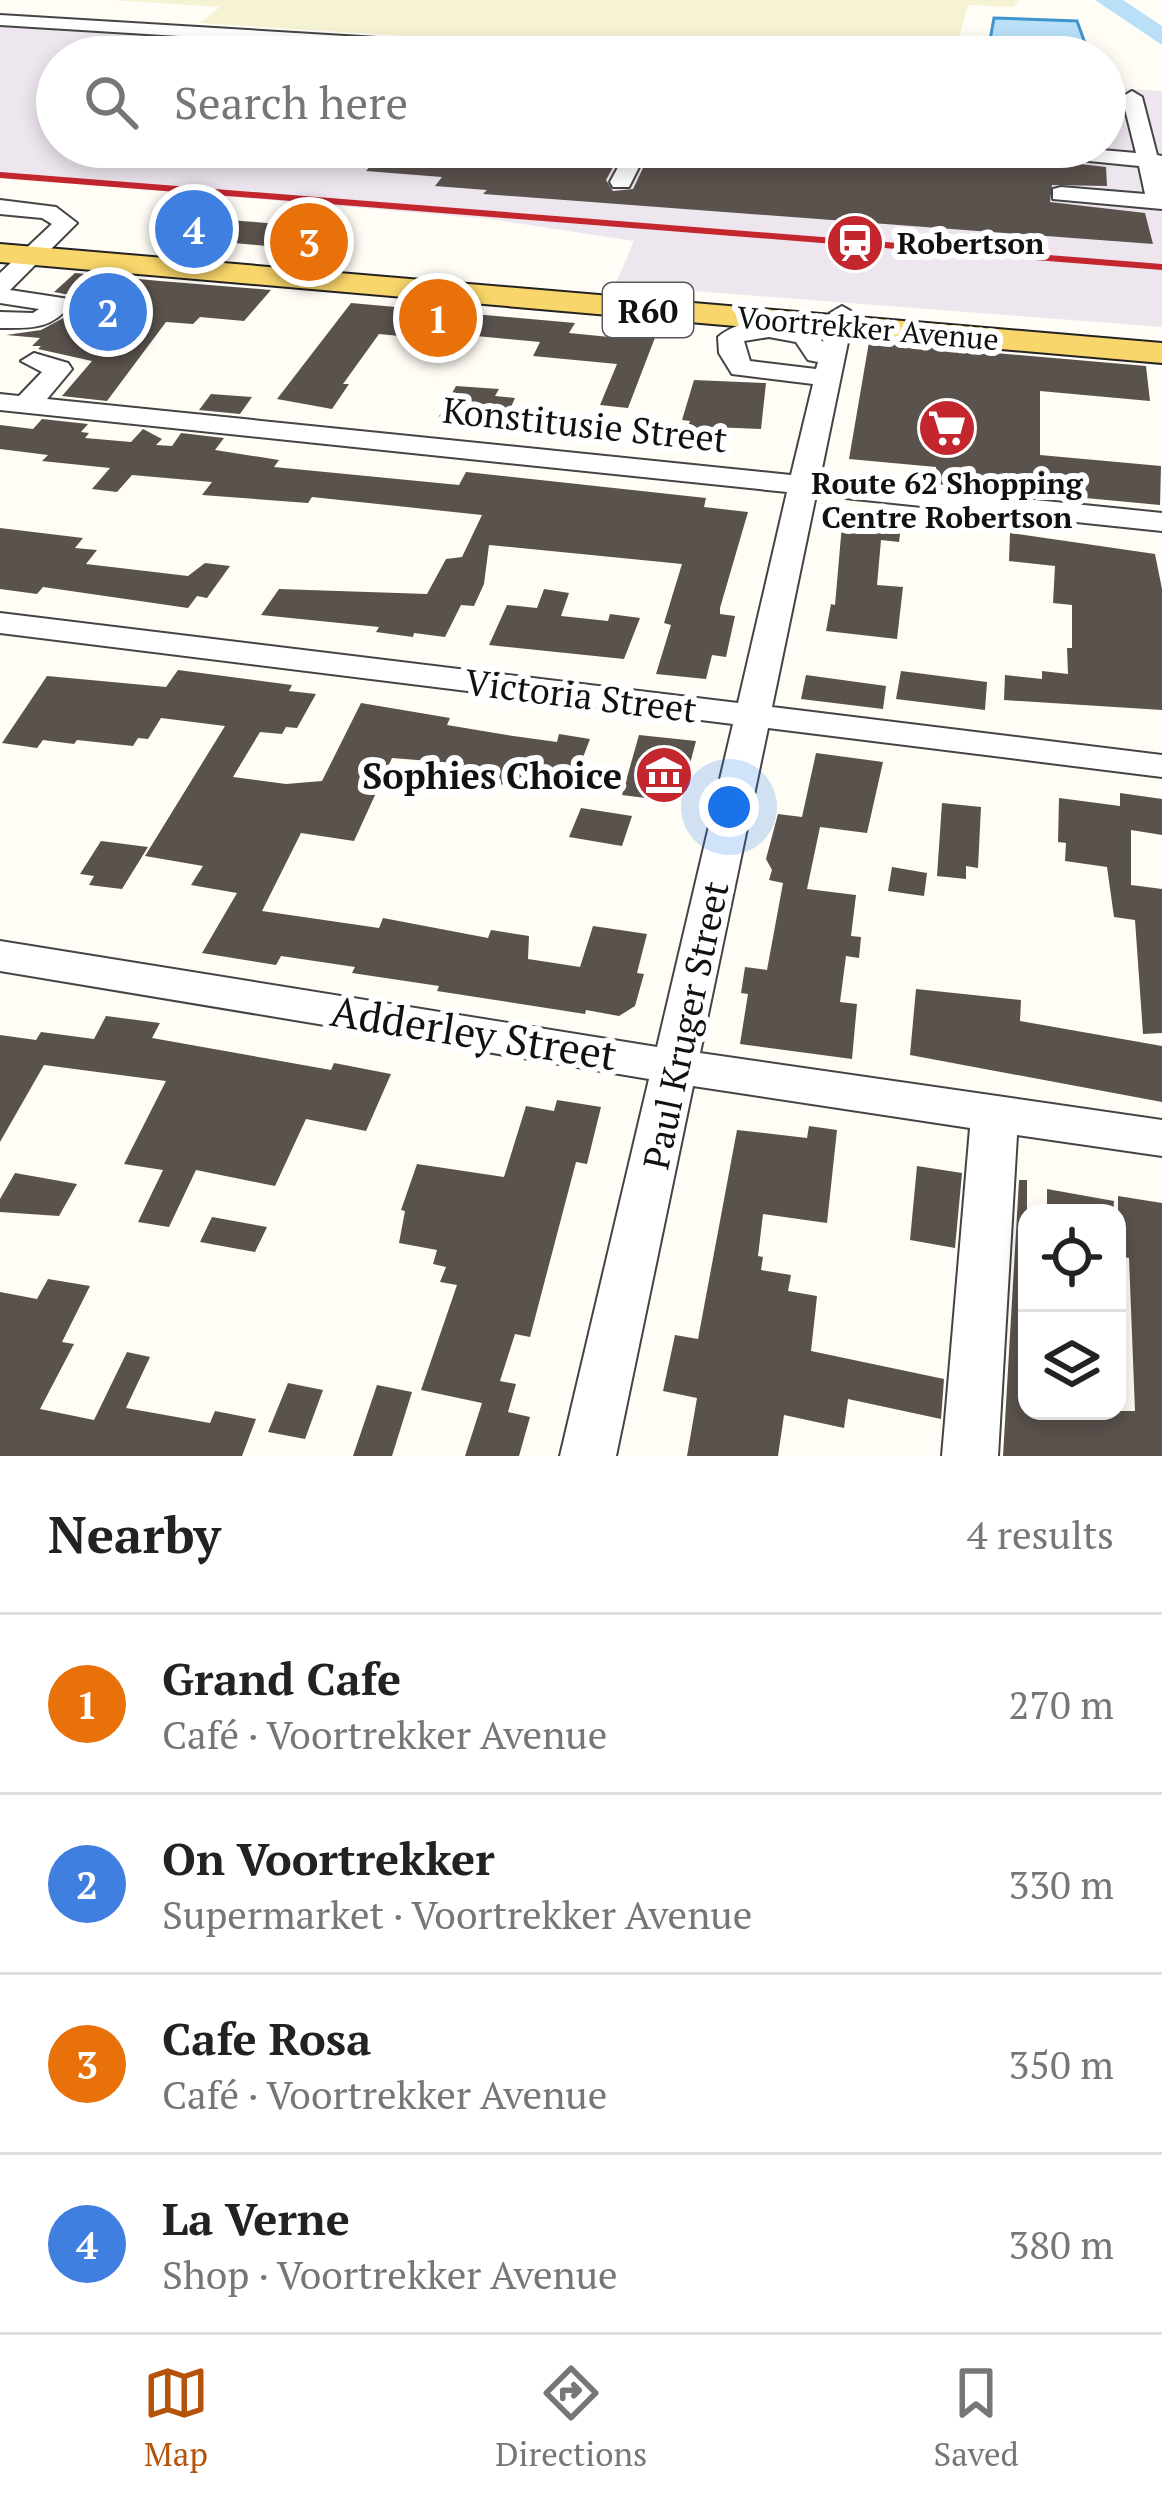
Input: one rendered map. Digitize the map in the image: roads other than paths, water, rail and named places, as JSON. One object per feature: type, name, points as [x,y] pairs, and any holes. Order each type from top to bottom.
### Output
[{"type":"main road","name":"Voortrekker Avenue","points":[[0,240],[41,249],[835,343],[1162,353]]},
{"type":"main road","name":"Voortrekker Avenue","points":[[0,253],[41,249]]},
{"type":"main road","name":"Voortrekker Avenue","points":[[835,343],[1162,339]]},
{"type":"street","points":[[0,20],[282,36]]},
{"type":"street","points":[[1134,107],[1162,102]]},
{"type":"street","points":[[1126,103],[1162,121]]},
{"type":"street","points":[[1061,194],[1160,202],[1154,161],[1134,107]]},
{"type":"street","points":[[621,182],[628,168]]},
{"type":"street","points":[[0,207],[60,215],[66,223],[0,286]]},
{"type":"street","points":[[0,296],[59,304],[39,321],[0,320]]},
{"type":"street","name":"Paul Kruger Street","points":[[588,1456],[835,343]]},
{"type":"street","points":[[13,404],[59,369],[34,361]]},
{"type":"street","name":"Konstitusie Street","points":[[13,404],[1162,522]]},
{"type":"street","name":"Victoria Street","points":[[0,623],[1162,766]]},
{"type":"street","name":"Adderley Street","points":[[0,956],[676,1066],[1162,1138]]},
{"type":"street","points":[[970,1456],[995,1111]]},
{"type":"water","points":[[994,18],[1077,21],[1082,36],[991,36]]},
{"type":"waterway","points":[[1107,0],[1162,37]]},
{"type":"railway","points":[[0,175],[1162,267]]},
{"type":"place","name":"La Verne","points":[[194,229]]},
{"type":"place","name":"Cafe Rosa","points":[[309,242]]},
{"type":"place","name":"Robertson","points":[[855,243]]},
{"type":"place","name":"On Voortrekker","points":[[108,312]]},
{"type":"place","name":"Grand Cafe","points":[[438,318]]},
{"type":"place","name":"Route 62 Shopping Centre Robertson","points":[[947,428]]},
{"type":"place","name":"Sophies Choice","points":[[664,775]]}]
